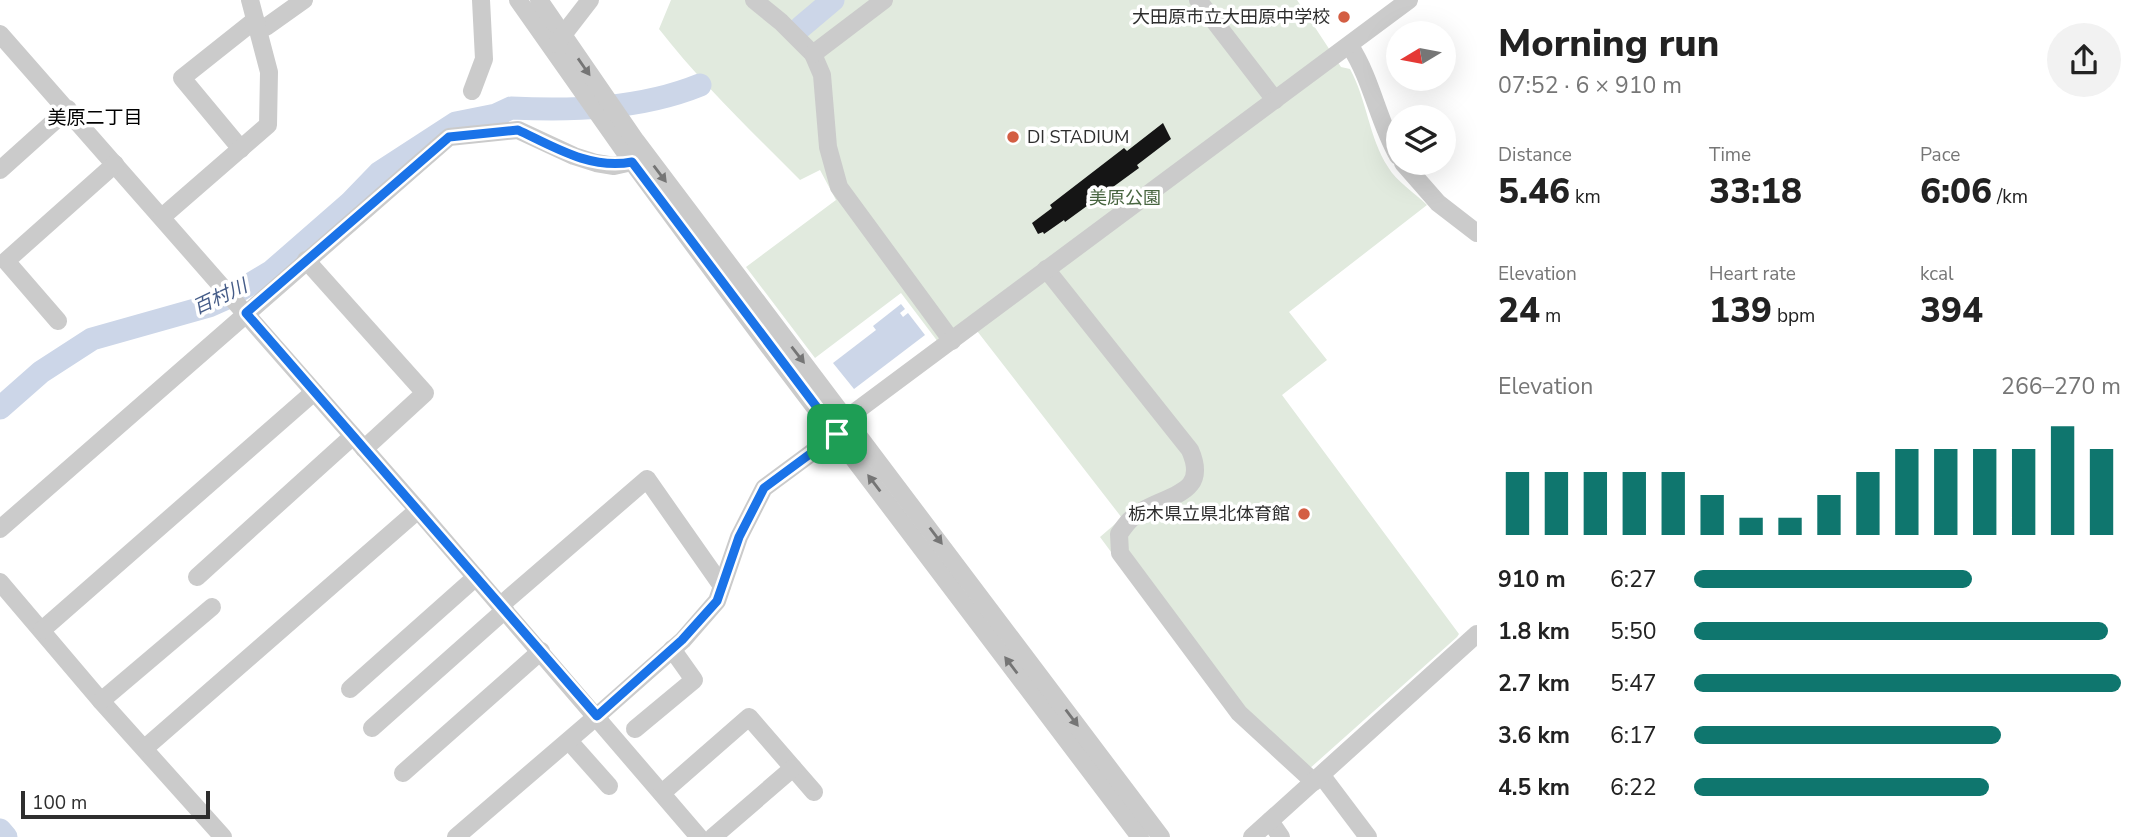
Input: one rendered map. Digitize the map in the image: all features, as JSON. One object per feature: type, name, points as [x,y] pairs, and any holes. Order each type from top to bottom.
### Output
[{"type":"street","points":[[162,217],[268,125],[270,72],[261,24],[250,0]]},
{"type":"street","points":[[472,91],[484,59],[481,0]]},
{"type":"street","points":[[518,0],[557,43],[612,121],[847,418],[1161,837]]},
{"type":"street","points":[[539,0],[557,43]]},
{"type":"street","points":[[557,43],[590,0]]},
{"type":"street","points":[[813,54],[884,0]]},
{"type":"street","points":[[1198,0],[1275,100]]},
{"type":"street","points":[[461,836],[672,649],[717,601],[739,537],[764,488],[837,434],[847,418],[1350,47],[1409,0]]},
{"type":"street","points":[[756,1],[813,54],[822,75],[828,147],[839,187],[952,341]]},
{"type":"street","points":[[242,149],[182,78],[261,24],[299,2]]},
{"type":"street","points":[[0,34],[541,651],[699,837]]},
{"type":"street","points":[[1350,47],[1362,64],[1386,135]]},
{"type":"street","points":[[0,170],[68,109]]},
{"type":"street","points":[[612,121],[632,162],[1140,837]]},
{"type":"street","points":[[0,529],[242,309],[306,260],[449,137],[518,130],[574,156],[596,163],[614,166],[632,162]]},
{"type":"street","points":[[58,321],[6,261],[116,164]]},
{"type":"street","points":[[1414,175],[1438,203],[1477,233]]},
{"type":"street","points":[[197,577],[359,442],[425,393],[306,260]]},
{"type":"street","points":[[1046,269],[1190,450],[1198,467],[1189,488],[1129,520],[1119,534],[1120,553],[1240,713],[1318,779],[1368,837]]},
{"type":"street","points":[[42,631],[314,392]]},
{"type":"street","points":[[372,728],[647,480],[722,586]]},
{"type":"street","points":[[145,748],[418,510]]},
{"type":"street","points":[[350,689],[476,577]]},
{"type":"street","points":[[0,582],[101,701],[223,837]]},
{"type":"street","points":[[101,701],[212,607]]},
{"type":"street","points":[[1252,837],[1477,634]]},
{"type":"street","points":[[635,729],[694,680],[672,649]]},
{"type":"street","points":[[403,773],[541,651]]},
{"type":"street","points":[[662,793],[749,717],[814,792]]},
{"type":"street","points":[[569,741],[609,786]]},
{"type":"street","points":[[713,837],[793,768]]},
{"type":"street","points":[[1270,821],[1281,837]]},
{"type":"green space","name":"美原公園","points":[[671,0],[1297,0],[1341,67],[1350,69],[1376,144],[1386,163],[1386,175],[1394,175],[1427,205],[1289,312],[1327,360],[1282,395],[1459,634],[1457,637],[1299,778],[1234,718],[1100,537],[1122,518],[967,318],[938,342],[901,293],[815,358],[746,267],[836,200],[820,170],[800,180],[727,107],[659,29]]},
{"type":"water","points":[[901,304],[905,309],[900,313],[903,317],[908,313],[925,335],[854,389],[833,363],[876,330],[873,326]]},
{"type":"building","points":[[1163,123],[1171,139],[1137,165],[1139,168],[1065,222],[1064,220],[1044,234],[1038,234],[1032,223],[1052,208],[1050,205],[1124,148],[1127,151]]},
{"type":"waterway","name":"百村川","points":[[801,27],[833,0]]},
{"type":"waterway","name":"百村川","points":[[0,408],[41,372],[92,339],[209,306],[272,271],[350,203],[379,173],[456,123],[496,115],[511,108],[558,109],[631,104],[700,85]]},
{"type":"waterway","name":"百村川","points":[[0,830],[6,837]]},
{"type":"place","name":"大田原市立大田原中学校","points":[[1344,17]]},
{"type":"place","name":"DI STADIUM","points":[[1013,137]]},
{"type":"place","name":"栃木県立県北体育館","points":[[1304,514]]},
{"type":"district","name":"美原二丁目","points":[[95,118]]},
{"type":"route","points":[[518,130],[574,156],[596,163],[614,166],[632,162],[837,434],[764,488],[739,537],[717,601],[682,640],[597,716],[246,313],[449,137],[518,130]]}]
